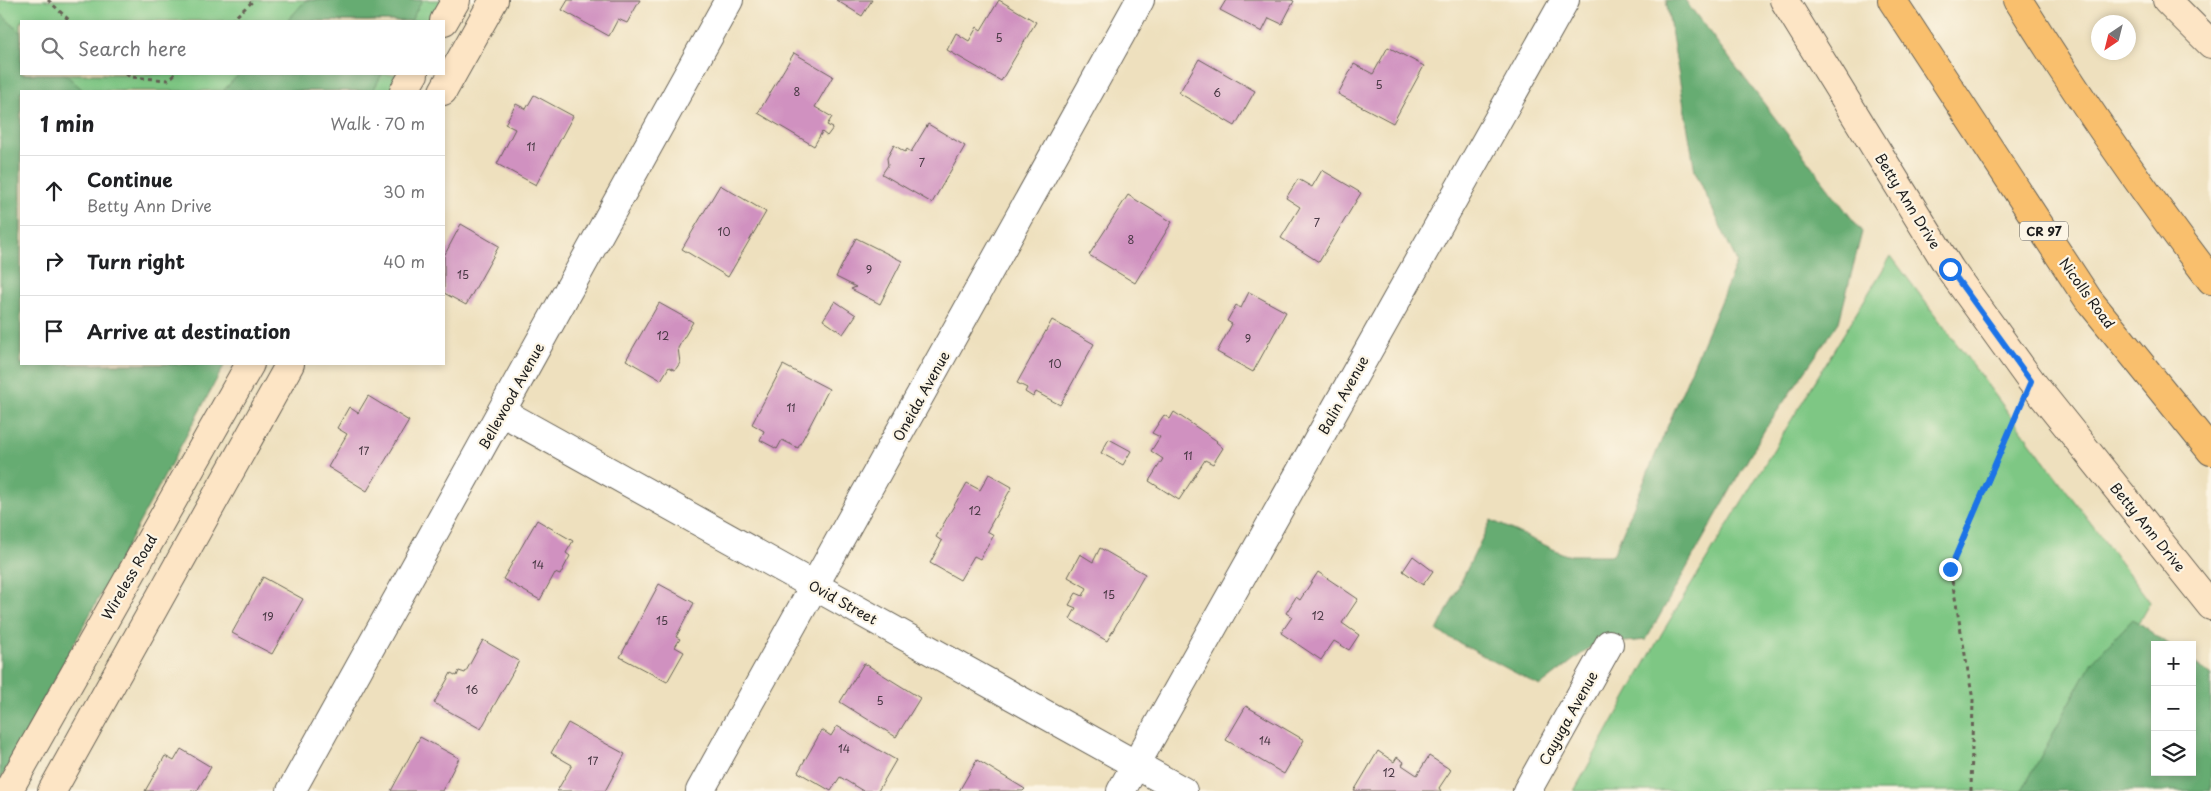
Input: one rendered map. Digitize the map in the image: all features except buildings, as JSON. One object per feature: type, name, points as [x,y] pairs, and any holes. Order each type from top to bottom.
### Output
[{"type":"highway","name":"Nicolls Road","points":[[1892,0],[2088,299],[2211,451]]},
{"type":"highway","points":[[2018,0],[2072,86],[2158,211],[2211,280]]},
{"type":"main road","points":[[445,20],[456,0]]},
{"type":"main road","points":[[444,90],[494,0]]},
{"type":"main road","name":"Betty Ann Drive","points":[[1784,0],[1950,269],[2031,381],[2211,606]]},
{"type":"main road","points":[[2167,0],[2211,44]]},
{"type":"main road","points":[[405,90],[413,75]]},
{"type":"main road","name":"Wireless Road","points":[[8,791],[249,365]]},
{"type":"main road","points":[[52,791],[289,365]]},
{"type":"street","name":"Bellewood Avenue","points":[[292,791],[729,0]]},
{"type":"street","name":"Oneida Avenue","points":[[700,791],[1140,0]]},
{"type":"street","name":"Balin Avenue","points":[[1121,791],[1565,0]]},
{"type":"street","name":"Ovid Street","points":[[502,412],[1183,791]]},
{"type":"street","name":"Cayuga Avenue","points":[[1526,791],[1609,644]]},
{"type":"path","points":[[48,0],[69,20]]},
{"type":"path","points":[[232,20],[254,0]]},
{"type":"path","points":[[127,75],[130,77],[168,80],[174,75]]},
{"type":"path","points":[[1971,791],[1973,700],[1950,569],[2031,381]]},
{"type":"green space","points":[[0,0],[445,0],[434,20],[20,20],[20,75],[403,75],[395,90],[20,90],[0,97]]},
{"type":"green space","points":[[306,0],[422,0],[412,20],[288,20]]},
{"type":"green space","points":[[1666,0],[1685,0],[1862,232],[1839,322],[1765,429],[1646,640],[1593,645],[1540,686],[1437,631],[1491,520],[1566,555],[1613,555],[1737,262],[1695,171]]},
{"type":"green space","points":[[0,13],[20,32],[20,75],[66,75],[83,90],[20,90],[20,365],[224,365],[0,781]]},
{"type":"green space","points":[[238,75],[381,75],[374,90],[224,90]]},
{"type":"green space","points":[[1891,256],[2150,602],[2043,791],[1574,791],[1662,633]]},
{"type":"green space","points":[[2133,619],[2163,641],[2151,641],[2151,776],[2196,776],[2196,664],[2211,675],[2211,791],[2022,791],[2092,662]]},
{"type":"route","points":[[1950,269],[2031,381],[1950,569]]}]
